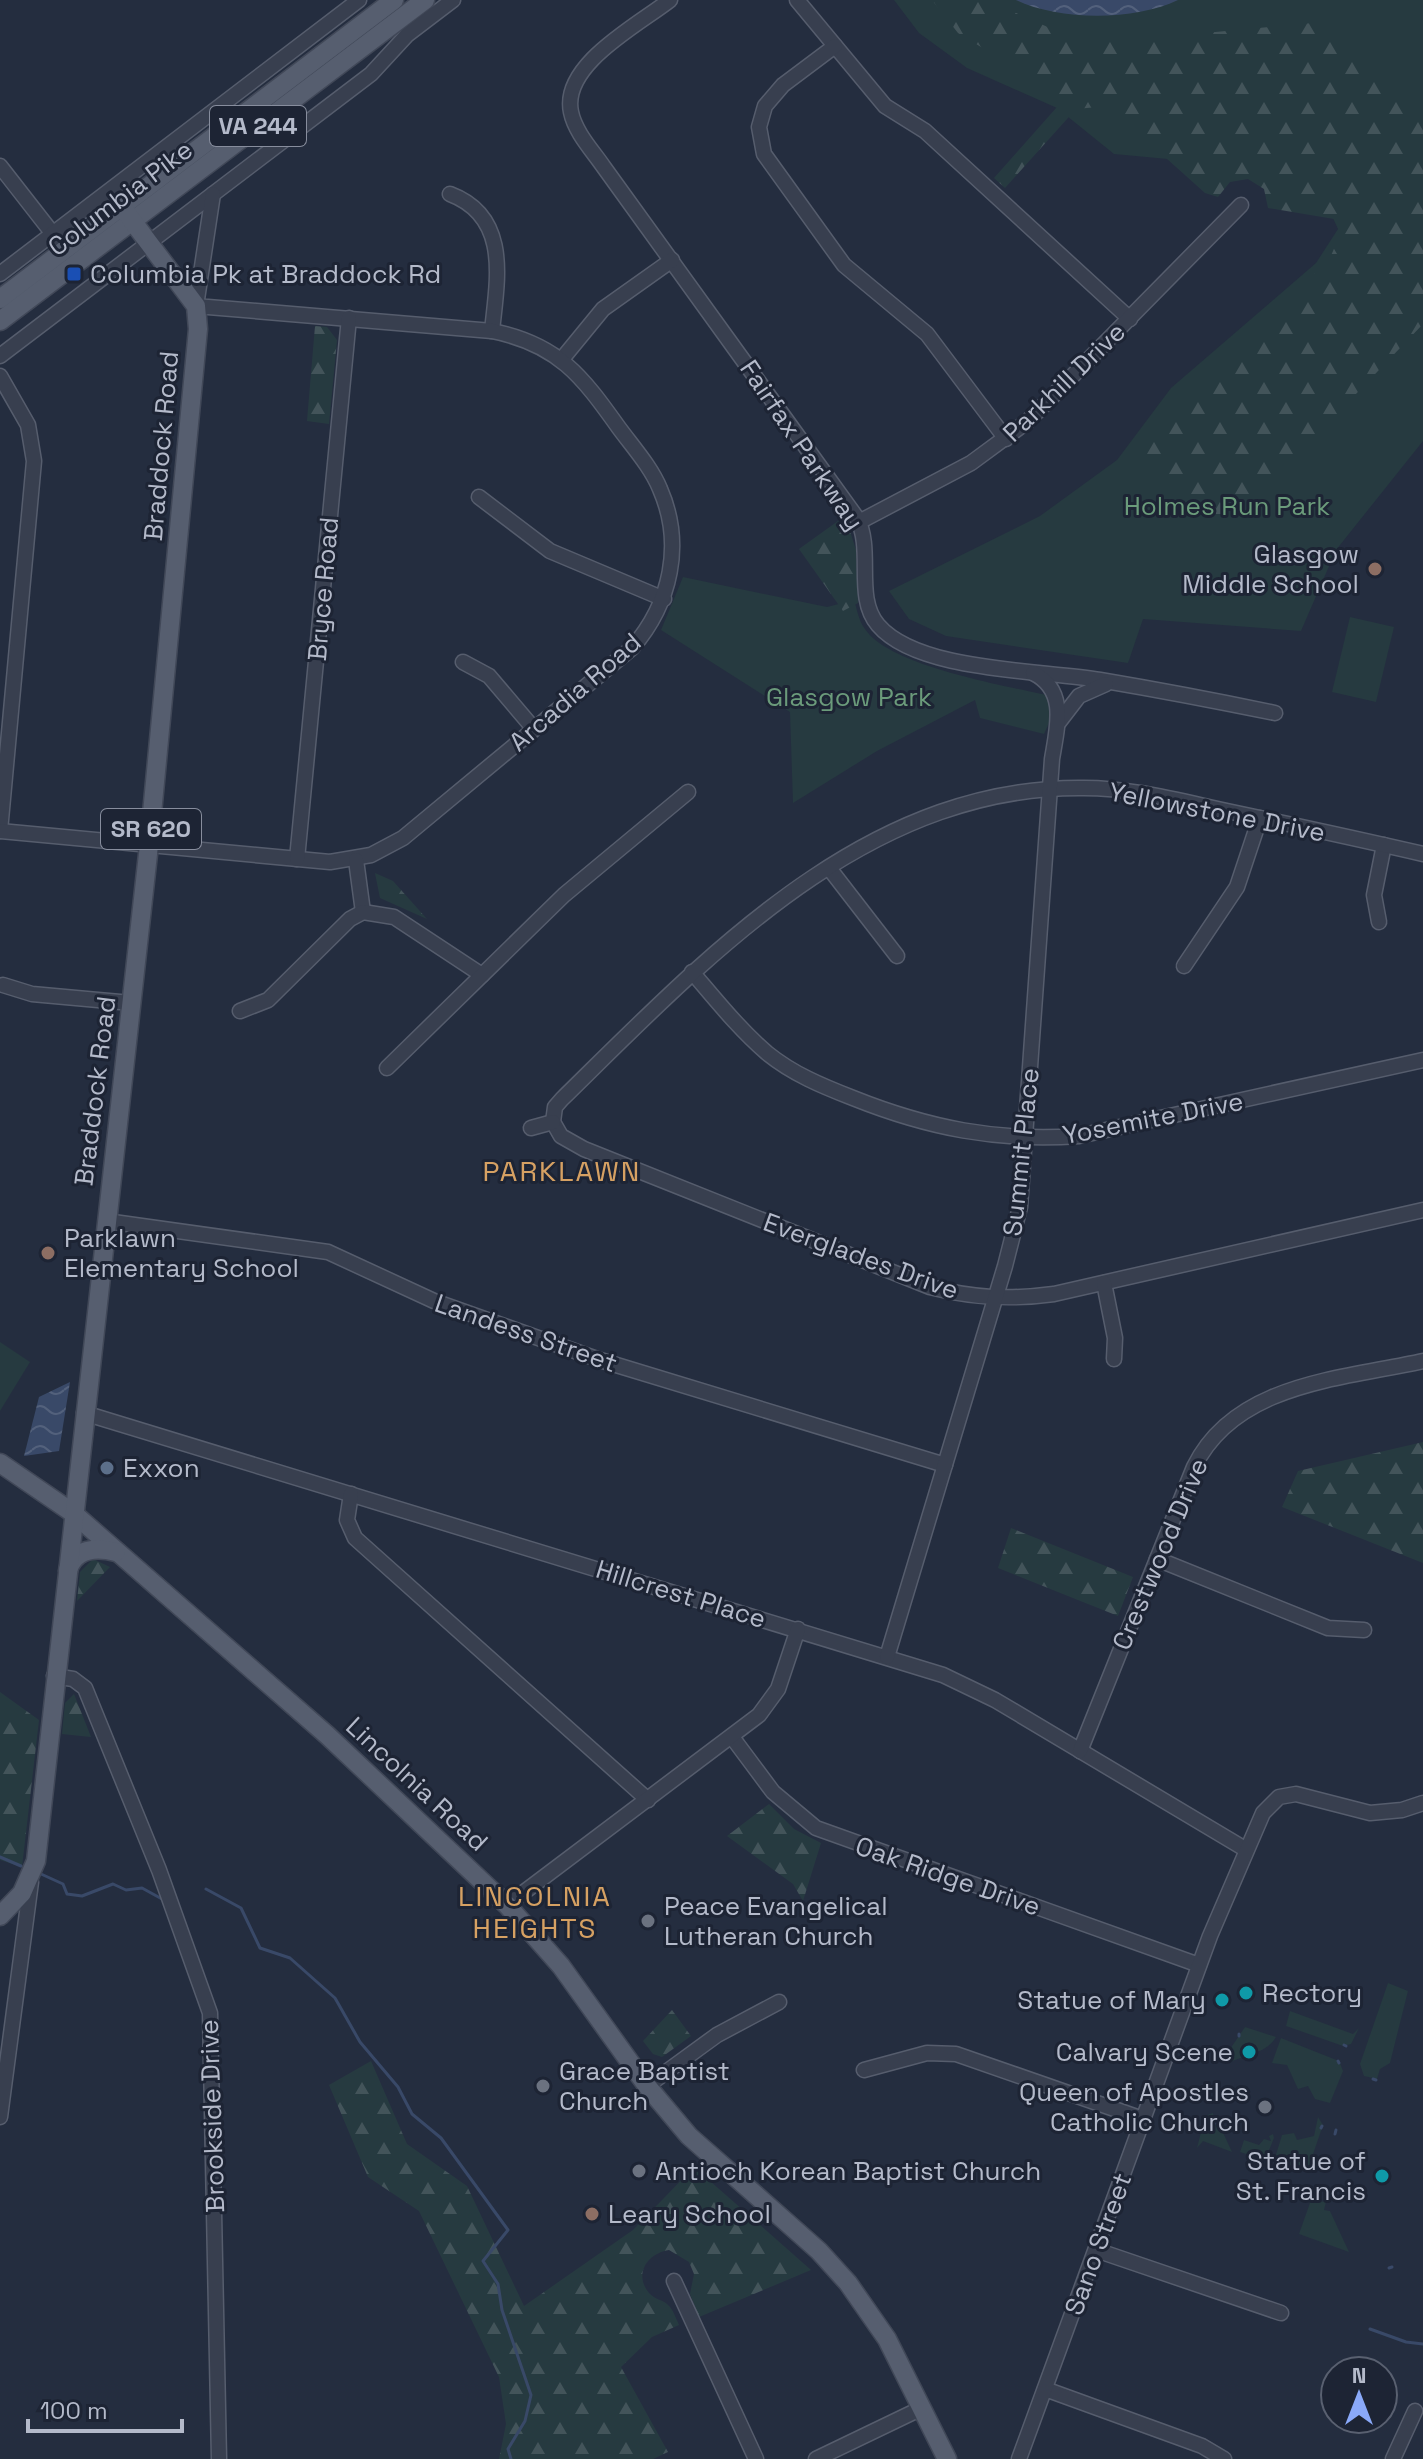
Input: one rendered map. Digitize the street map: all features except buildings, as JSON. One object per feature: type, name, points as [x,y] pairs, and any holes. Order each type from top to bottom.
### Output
[{"type":"main road","name":"Columbia Pike","points":[[127,214],[394,0]]},
{"type":"main road","name":"Columbia Pike","points":[[0,321],[70,257],[425,0]]},
{"type":"main road","points":[[127,214],[196,306]]},
{"type":"main road","name":"Columbia Pike","points":[[0,299],[70,257]]},
{"type":"main road","name":"Braddock Road","points":[[31,1878],[149,845],[198,329],[196,306]]},
{"type":"main road","name":"Lincolnia Road","points":[[0,1463],[73,1513],[119,1553],[327,1735],[507,1905],[561,1966],[647,2086],[689,2136],[819,2251],[848,2283],[887,2339],[947,2459]]},
{"type":"main road","points":[[64,1584],[70,1564],[78,1554],[93,1549],[119,1553]]},
{"type":"main road","points":[[0,1916],[31,1878]]},
{"type":"street","points":[[0,274],[359,0]]},
{"type":"street","points":[[0,356],[371,74],[407,35],[453,0]]},
{"type":"street","name":"Fairfax Parkway","points":[[670,0],[581,69],[571,90],[570,102],[578,129],[859,522],[866,543],[868,604],[874,620],[890,636],[940,657],[1123,684],[1275,713]]},
{"type":"street","points":[[797,0],[885,106],[937,142],[1130,319]]},
{"type":"street","points":[[835,46],[783,85],[765,106],[759,127],[764,154],[844,265],[927,334],[1006,439]]},
{"type":"street","points":[[0,166],[70,257]]},
{"type":"street","name":"Braddock Road","points":[[196,306],[213,194]]},
{"type":"street","points":[[450,194],[475,208],[497,246],[492,331]]},
{"type":"street","name":"Parkhill Drive","points":[[859,522],[933,485],[1006,439],[1063,389],[1241,205]]},
{"type":"street","points":[[562,359],[603,309],[672,260]]},
{"type":"street","name":"Arcadia Road","points":[[0,831],[297,859],[356,860],[403,838],[632,648],[664,599],[673,544],[660,489],[600,402],[562,359],[531,342],[492,331],[196,306]]},
{"type":"street","name":"Bryce Road","points":[[297,859],[349,318]]},
{"type":"street","points":[[0,376],[28,425],[34,461],[0,831]]},
{"type":"street","points":[[479,497],[508,523],[550,551],[664,599]]},
{"type":"street","points":[[463,662],[489,676],[534,729]]},
{"type":"street","name":"Summit Place","points":[[887,1657],[1018,1219],[1057,726],[1055,694],[1041,677],[1023,669]]},
{"type":"street","points":[[1057,726],[1079,696],[1102,685],[1123,684]]},
{"type":"street","name":"Yellowstone Drive","points":[[553,1122],[555,1107],[562,1099],[692,972],[763,915],[829,868],[878,838],[936,812],[993,796],[1050,788],[1147,794],[1423,854]]},
{"type":"street","points":[[387,1068],[609,855],[688,792]]},
{"type":"street","points":[[1184,966],[1237,887],[1260,818]]},
{"type":"street","points":[[1379,922],[1374,895],[1384,845]]},
{"type":"street","points":[[356,860],[363,912]]},
{"type":"street","points":[[829,868],[897,956]]},
{"type":"street","points":[[240,1011],[268,1000],[350,919],[363,912],[394,917],[482,975]]},
{"type":"street","name":"Yosemite Drive","points":[[692,972],[749,1037],[809,1080],[931,1126],[1026,1139],[1106,1132],[1423,1060]]},
{"type":"street","points":[[3,985],[32,994],[131,1003]]},
{"type":"street","points":[[531,1128],[553,1122]]},
{"type":"street","name":"Everglades Drive","points":[[553,1122],[561,1136],[584,1149],[833,1249],[930,1287],[996,1299],[1054,1294],[1423,1210]]},
{"type":"street","name":"Landess Street","points":[[106,1221],[328,1252],[434,1301],[600,1360],[945,1465]]},
{"type":"street","points":[[1104,1283],[1115,1338],[1114,1359]]},
{"type":"street","name":"Crestwood Drive","points":[[1080,1751],[1197,1460],[1232,1418],[1277,1394],[1423,1361]]},
{"type":"street","name":"Hillcrest Place","points":[[84,1413],[798,1629],[971,1687],[1245,1849]]},
{"type":"street","points":[[351,1494],[347,1520],[355,1538],[648,1800]]},
{"type":"street","points":[[1157,1559],[1328,1628],[1364,1630]]},
{"type":"street","points":[[507,1905],[732,1737],[770,1703],[783,1679],[798,1629]]},
{"type":"street","name":"Brookside Drive","points":[[54,1676],[73,1679],[85,1688],[159,1870],[210,2013],[219,2459]]},
{"type":"street","name":"Oak Ridge Drive","points":[[732,1737],[773,1792],[816,1828],[1199,1965]]},
{"type":"street","name":"Sano Street","points":[[1019,2459],[1199,1965],[1245,1849],[1267,1807],[1288,1795],[1305,1795],[1370,1813],[1402,1810],[1423,1803]]},
{"type":"street","points":[[0,2117],[31,1878]]},
{"type":"street","points":[[647,2086],[717,2035],[779,2002]]},
{"type":"street","points":[[864,2070],[927,2053],[956,2054],[1143,2119]]},
{"type":"street","points":[[1096,2250],[1281,2313]]},
{"type":"street","points":[[674,2281],[756,2459]]},
{"type":"street","points":[[1045,2389],[1202,2446],[1224,2459]]},
{"type":"street","points":[[816,2459],[841,2454],[922,2408]]},
{"type":"street","points":[[1393,2459],[1415,2411]]},
{"type":"green space","name":"Holmes Run Park","points":[[894,0],[1423,0],[1423,441],[1336,550],[1301,631],[1143,619],[1128,663],[946,636],[909,619],[889,591],[1040,516],[1117,460],[1171,388],[1316,263],[1338,229],[1327,205],[1200,162],[1114,154],[1057,108],[967,68],[919,33]]},
{"type":"green space","points":[[932,0],[987,0],[1086,44],[1312,23],[1423,124],[1423,324],[1218,538],[1135,460],[1330,258],[1346,221],[1268,208],[1264,189],[1248,179],[1230,182],[1218,197],[1205,193],[1108,106],[1076,109],[1005,188],[994,178],[1065,98],[958,33]]},
{"type":"green space","points":[[315,326],[327,327],[337,340],[329,424],[307,421]]},
{"type":"green space","points":[[845,516],[856,550],[858,603],[843,611],[799,549]]},
{"type":"green space","name":"Glasgow Park","points":[[683,577],[827,607],[854,600],[865,629],[879,643],[900,655],[955,674],[1060,698],[1044,734],[980,718],[975,700],[877,751],[793,803],[790,712],[661,630]]},
{"type":"green space","points":[[1350,617],[1394,627],[1376,702],[1332,692]]},
{"type":"green space","points":[[375,873],[393,881],[427,919],[380,898]]},
{"type":"green space","points":[[0,1342],[30,1362],[0,1411]]},
{"type":"green space","points":[[1423,1442],[1423,1563],[1282,1507],[1298,1471]]},
{"type":"green space","points":[[1011,1528],[1133,1577],[1118,1616],[998,1568]]},
{"type":"green space","points":[[93,1559],[110,1567],[77,1601],[80,1572]]},
{"type":"green space","points":[[0,1692],[39,1720],[22,1867],[0,1860]]},
{"type":"green space","points":[[74,1694],[91,1737],[62,1734],[65,1703]]},
{"type":"green space","points":[[769,1804],[794,1829],[821,1843],[803,1901],[793,1884],[727,1836]]},
{"type":"green space","points":[[1388,1983],[1408,1991],[1390,2063],[1380,2069],[1377,2079],[1364,2076],[1360,2064]]},
{"type":"green space","points":[[672,2010],[691,2036],[662,2057],[653,2054],[643,2041]]},
{"type":"green space","points":[[1290,2011],[1353,2034],[1359,2028],[1351,2044],[1343,2046],[1286,2026]]},
{"type":"green space","points":[[1245,2027],[1276,2037],[1261,2050],[1230,2062],[1226,2055]]},
{"type":"green space","points":[[1281,2038],[1339,2061],[1343,2071],[1330,2103],[1315,2099],[1308,2086],[1298,2089],[1287,2065],[1272,2063]]},
{"type":"green space","points":[[371,2061],[407,2144],[467,2186],[524,2306],[633,2230],[694,2167],[811,2270],[699,2317],[690,2294],[694,2274],[689,2262],[669,2250],[649,2260],[643,2272],[644,2286],[651,2295],[670,2307],[679,2325],[652,2337],[621,2367],[668,2452],[653,2459],[499,2459],[506,2424],[499,2377],[419,2211],[368,2177],[329,2085]]},
{"type":"green space","points":[[1213,2113],[1215,2123],[1219,2124],[1232,2152],[1203,2141],[1197,2148],[1205,2116]]},
{"type":"green space","points":[[1318,2117],[1323,2125],[1308,2169],[1274,2161],[1282,2135],[1294,2133],[1297,2140],[1314,2136]]},
{"type":"green space","points":[[1273,2134],[1274,2138],[1265,2160],[1240,2152],[1244,2140],[1259,2145],[1264,2139],[1271,2141],[1269,2136]]},
{"type":"green space","points":[[1311,2200],[1326,2202],[1324,2210],[1330,2211],[1349,2252],[1299,2234]]},
{"type":"water","points":[[1016,0],[1178,0],[1140,12],[1097,16],[1054,12]]},
{"type":"water","points":[[70,1382],[59,1451],[24,1456],[39,1397]]},
{"type":"waterway","points":[[0,1857],[21,1866]]},
{"type":"waterway","points":[[41,1874],[63,1884],[67,1894],[82,1896],[113,1884],[126,1890],[142,1888],[162,1899]]},
{"type":"waterway","points":[[206,1889],[241,1908],[260,1948],[290,1958],[335,1998],[360,2042],[398,2087],[412,2114],[441,2138],[508,2230],[483,2261],[498,2284],[502,2310],[531,2395],[525,2421],[508,2449],[511,2459]]},
{"type":"waterway","points":[[1335,2134],[1336,2130]]},
{"type":"waterway","points":[[1370,2329],[1406,2342],[1423,2344]]},
{"type":"place","name":"Columbia Pk at Braddock Rd","points":[[74,274]]},
{"type":"place","name":"Glasgow Middle School","points":[[1375,569]]},
{"type":"place","name":"Parklawn Elementary School","points":[[48,1253]]},
{"type":"place","name":"Exxon","points":[[107,1468]]},
{"type":"place","name":"Peace Evangelical Lutheran Church","points":[[648,1921]]},
{"type":"place","name":"Rectory","points":[[1246,1993]]},
{"type":"place","name":"Statue of Mary","points":[[1222,2000]]},
{"type":"place","name":"Calvary Scene","points":[[1249,2052]]},
{"type":"place","name":"Grace Baptist Church","points":[[543,2086]]},
{"type":"place","name":"Queen of Apostles Catholic Church","points":[[1265,2107]]},
{"type":"place","name":"Antioch Korean Baptist Church","points":[[639,2171]]},
{"type":"place","name":"Statue of St. Francis","points":[[1382,2176]]},
{"type":"place","name":"Leary School","points":[[592,2214]]},
{"type":"district","name":"PARKLAWN","points":[[562,1171]]},
{"type":"district","name":"LINCOLNIA HEIGHTS","points":[[535,1912]]}]
